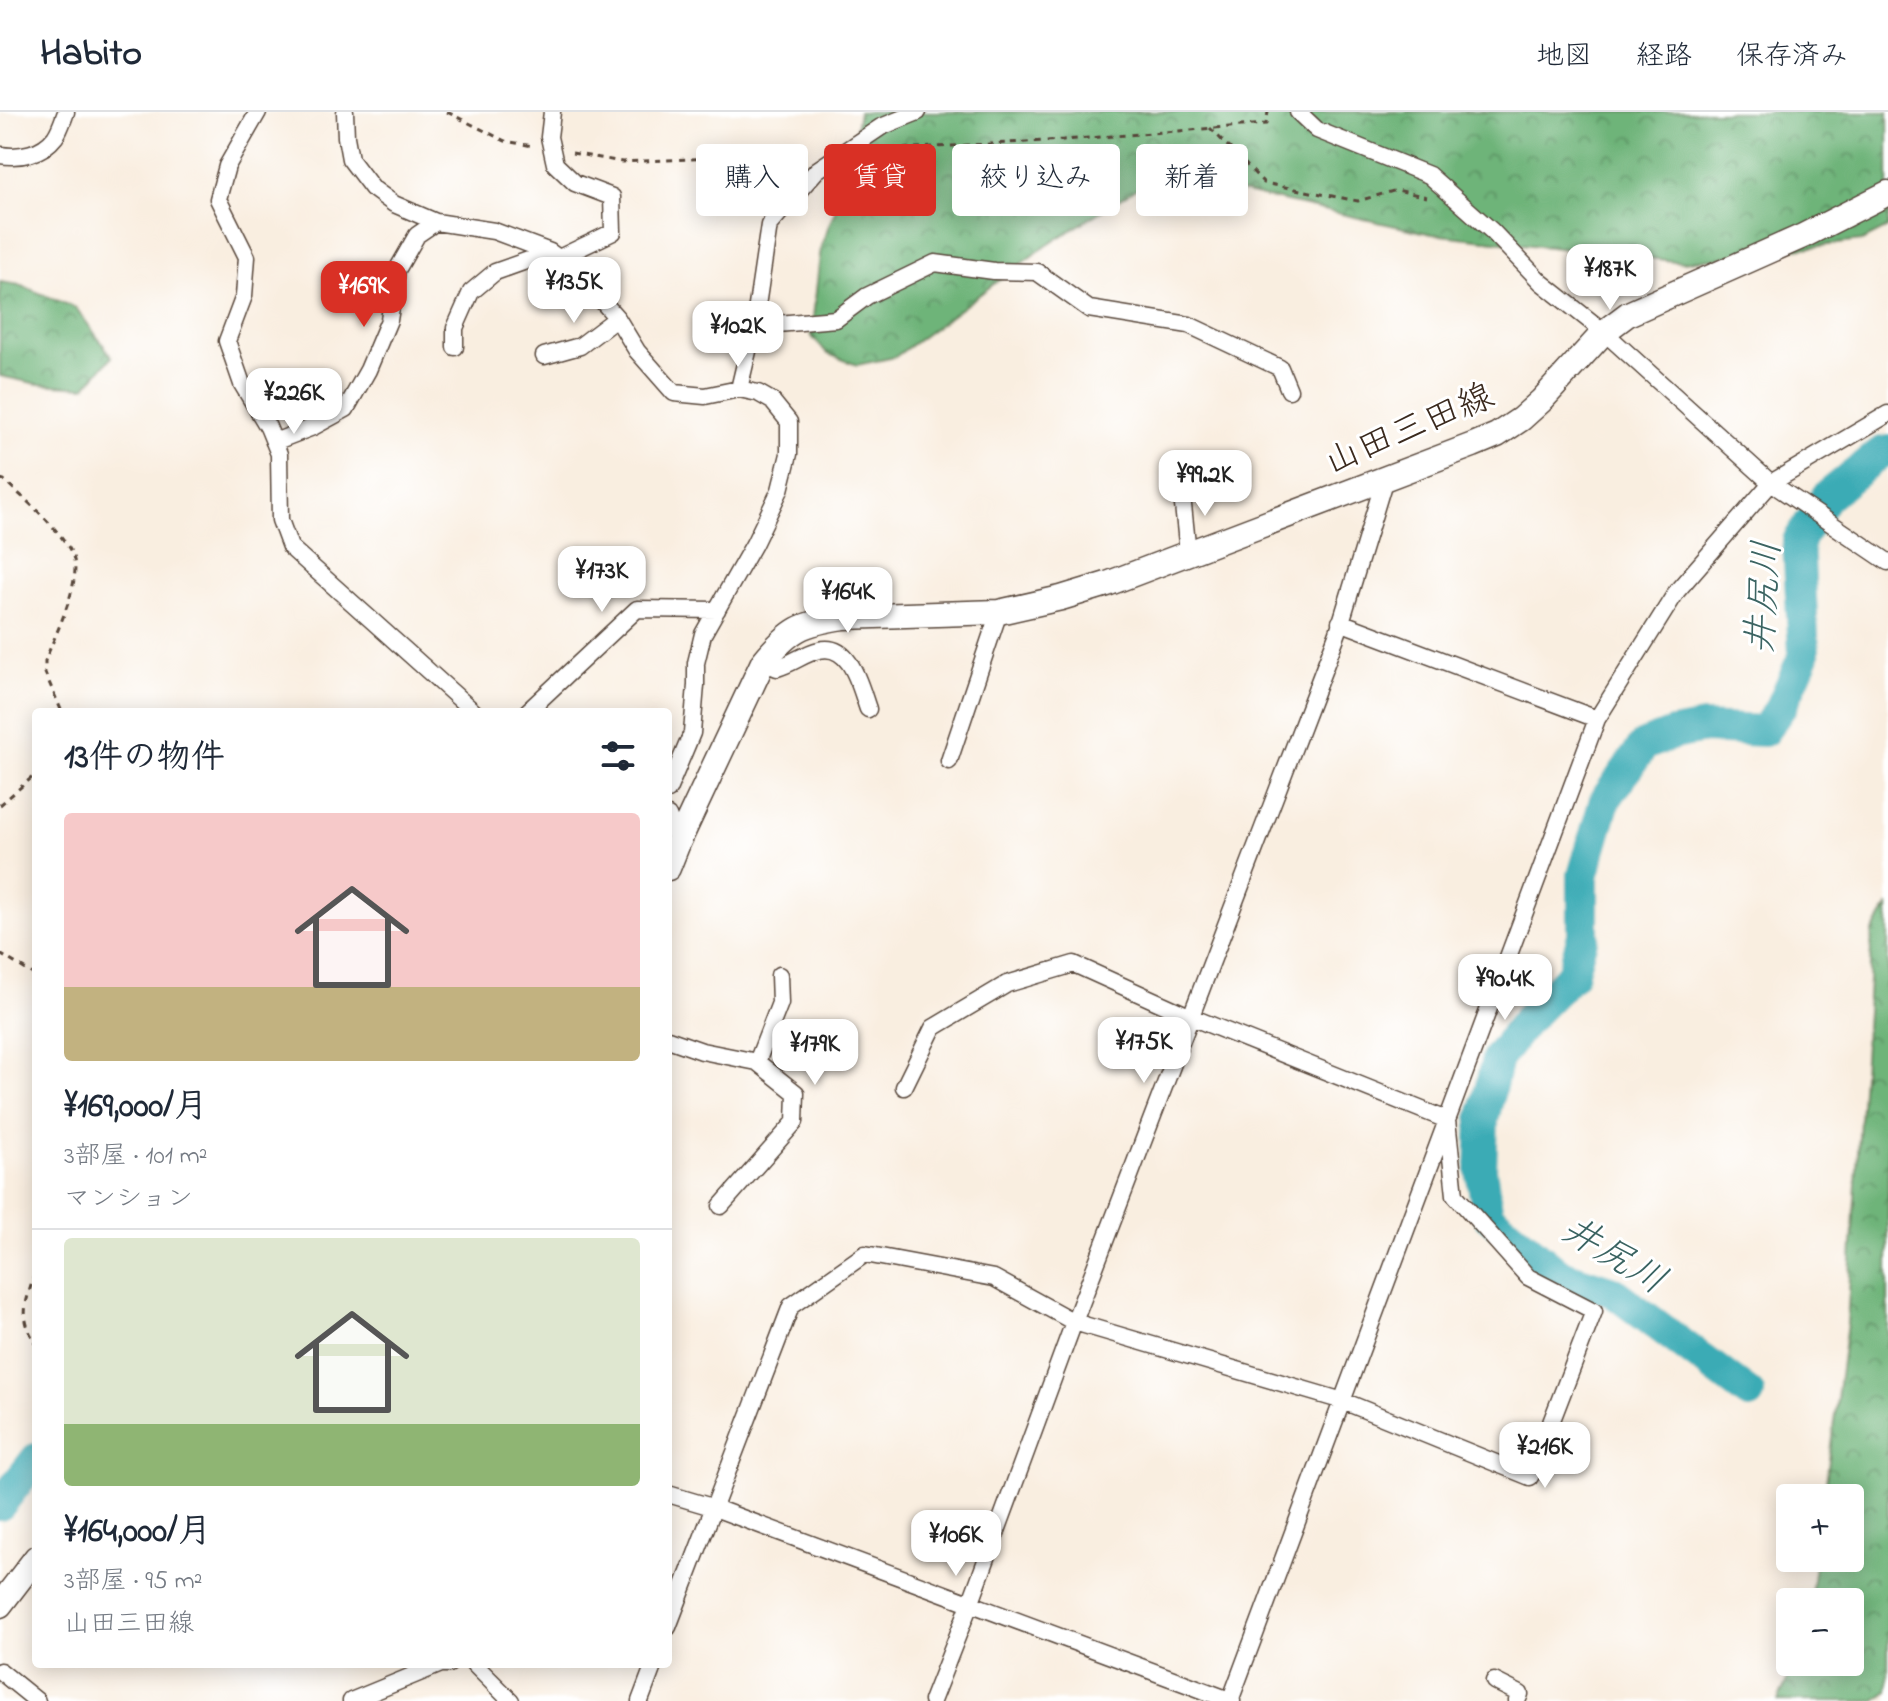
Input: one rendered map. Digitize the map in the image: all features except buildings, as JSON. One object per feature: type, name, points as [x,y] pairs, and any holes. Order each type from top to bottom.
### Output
[{"type":"main road","name":"山田三田線","points":[[672,858],[763,662],[781,640],[800,627],[844,617],[999,612],[1061,598],[1107,584],[1473,445],[1497,435],[1521,419],[1604,332],[1628,314],[1803,236],[1888,193]]},
{"type":"main road","points":[[0,1605],[32,1563]]},
{"type":"street","points":[[0,155],[18,158],[43,148],[56,136],[66,112]]},
{"type":"street","points":[[258,112],[227,166],[218,199],[247,257],[244,296],[227,341],[242,384],[268,427],[279,454],[280,520],[290,547],[470,708]]},
{"type":"street","points":[[345,112],[350,159],[372,188],[394,204],[436,222],[494,231],[550,252],[574,269],[617,318],[637,351],[674,393],[705,396],[739,389],[758,393],[772,401],[789,422],[789,454],[780,490],[754,544],[703,634],[696,663],[692,733],[672,780]]},
{"type":"street","points":[[455,347],[455,328],[471,292],[495,272],[540,256],[559,258],[613,232],[612,197],[575,183],[555,164],[549,137],[552,112]]},
{"type":"street","points":[[739,389],[754,326],[769,225],[817,170],[881,127],[918,112]]},
{"type":"street","points":[[1298,112],[1317,130],[1429,175],[1492,231],[1541,282],[1604,332],[1771,483],[1888,562]]},
{"type":"street","points":[[274,442],[313,427],[346,409],[368,370],[389,320],[397,270],[417,235],[436,222]]},
{"type":"street","points":[[754,326],[836,319],[867,296],[935,263],[994,271],[1037,272],[1089,309],[1189,325],[1280,368],[1289,390]]},
{"type":"street","points":[[544,356],[580,346],[617,318]]},
{"type":"street","points":[[672,1495],[712,1507],[1230,1701],[1597,719],[1677,591],[1771,483],[1888,414]]},
{"type":"street","points":[[932,1701],[1340,622],[1385,478]]},
{"type":"street","points":[[1181,486],[1188,553]]},
{"type":"street","points":[[531,708],[637,609],[717,610]]},
{"type":"street","points":[[949,761],[999,612]]},
{"type":"street","points":[[1340,622],[1597,719]]},
{"type":"street","points":[[763,662],[777,668],[820,649],[832,649],[844,655],[855,673],[868,709]]},
{"type":"street","points":[[672,827],[678,843]]},
{"type":"street","points":[[904,1087],[933,1028],[1007,984],[1074,964],[1191,1017],[1447,1120]]},
{"type":"street","points":[[757,1062],[780,1003],[779,975]]},
{"type":"street","points":[[672,1040],[702,1051],[757,1062],[796,1093],[795,1122],[721,1206]]},
{"type":"street","points":[[672,1616],[791,1306],[865,1254],[994,1278],[1074,1322],[1343,1401],[1530,1477],[1594,1311],[1528,1277],[1455,1195],[1447,1120]]},
{"type":"street","points":[[351,1701],[431,1668]]},
{"type":"street","points":[[478,1668],[511,1701]]},
{"type":"street","points":[[640,1701],[652,1668]]},
{"type":"street","points":[[0,1671],[37,1701]]},
{"type":"street","points":[[1494,1681],[1520,1694],[1517,1701]]},
{"type":"path","points":[[1210,128],[1264,183],[1358,201],[1397,190],[1462,205]]},
{"type":"path","points":[[0,479],[48,522],[63,539],[74,559],[74,587],[45,661],[45,673],[60,708]]},
{"type":"path","points":[[0,805],[32,777]]},
{"type":"path","points":[[0,954],[32,974]]},
{"type":"path","points":[[32,1282],[24,1307],[27,1329],[32,1337]]},
{"type":"green space","points":[[859,112],[1888,112],[1888,228],[1862,241],[1683,262],[1432,234],[1248,194],[1248,144],[1136,144],[1136,189],[1120,199],[1120,144],[952,144],[952,216],[1093,216],[1037,252],[895,357],[857,365],[828,354],[811,336],[821,246],[833,216],[936,216],[936,144],[853,144]]},
{"type":"green space","points":[[0,282],[20,285],[76,308],[112,357],[85,387],[38,384],[0,376]]},
{"type":"green space","points":[[1888,905],[1888,1691],[1874,1701],[1778,1701],[1789,1676],[1864,1676],[1864,1588],[1812,1588],[1814,1572],[1864,1572],[1864,1484],[1826,1484],[1847,1323],[1872,934]]},
{"type":"waterway","name":"井尻川","points":[[1749,1394],[1613,1292],[1561,1275],[1488,1215],[1481,1170],[1483,1120],[1497,1059],[1525,1022],[1572,974],[1583,936],[1583,876],[1605,800],[1644,745],[1673,734],[1704,728],[1764,731],[1781,707],[1804,655],[1798,541],[1826,497],[1882,452],[1888,451]]},
{"type":"waterway","points":[[0,1505],[32,1464]]}]
